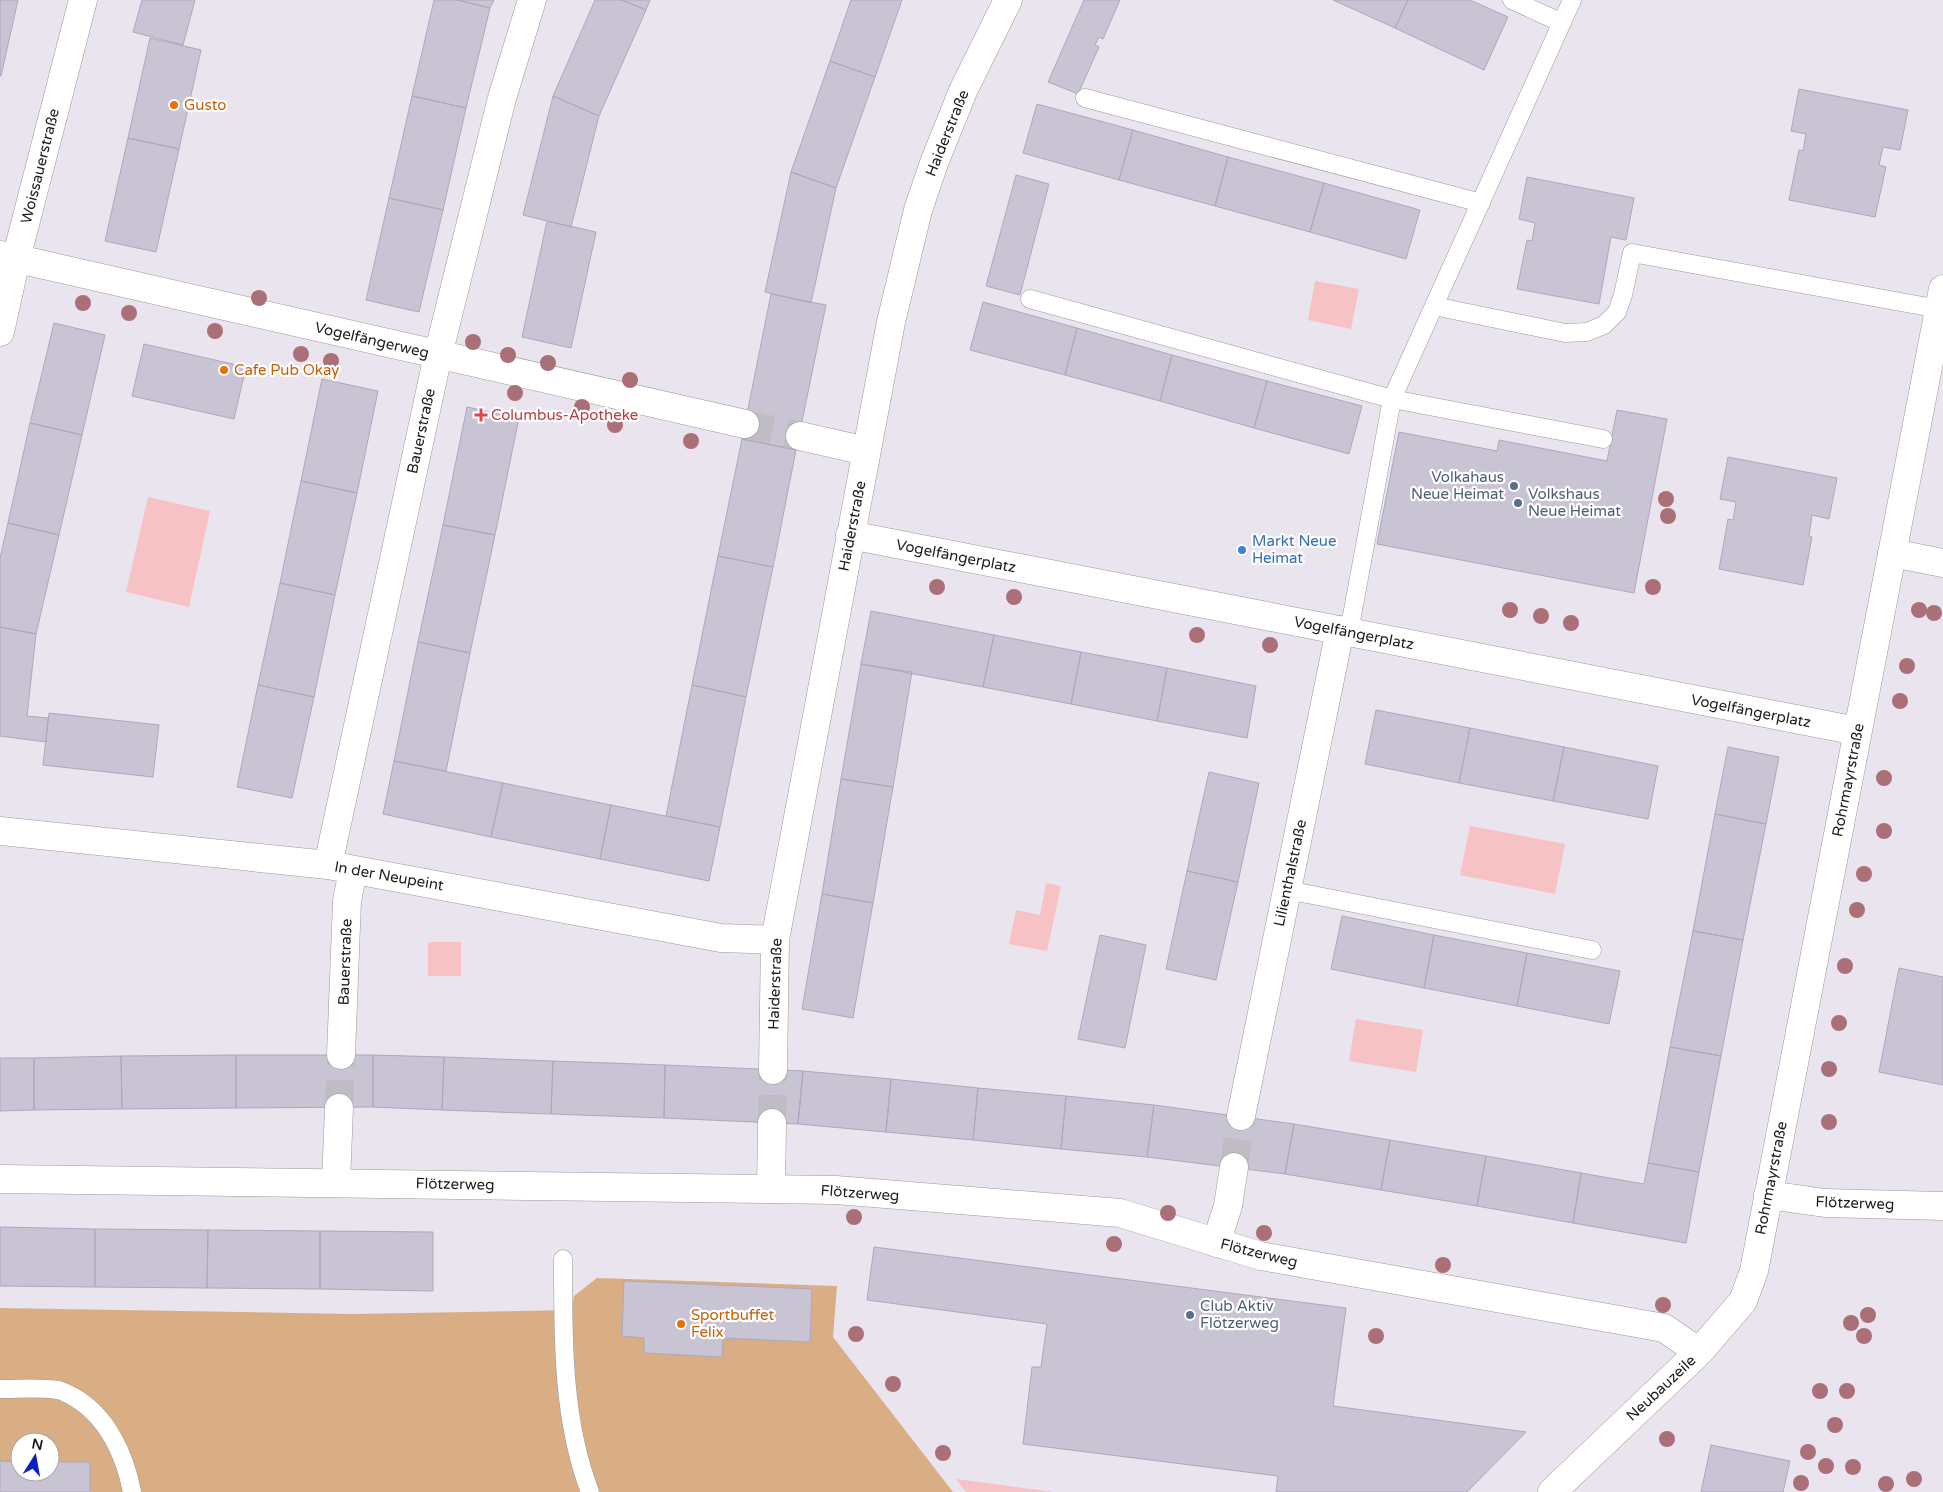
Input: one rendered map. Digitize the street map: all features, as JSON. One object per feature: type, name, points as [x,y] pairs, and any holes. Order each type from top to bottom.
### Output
[{"type":"street","name":"Woissauerstraße","points":[[0,332],[8,257],[83,0]]},
{"type":"street","name":"Bauerstraße","points":[[341,1055],[347,901],[340,868],[438,355],[502,98],[532,0]]},
{"type":"street","name":"Haiderstraße","points":[[773,1070],[775,940],[891,322],[918,210],[963,91],[1008,0]]},
{"type":"street","name":"Vogelfängerweg","points":[[8,257],[745,424]]},
{"type":"street","name":"Rohrmayrstraße","points":[[1754,1271],[1941,299]]},
{"type":"street","points":[[800,436],[866,451]]},
{"type":"street","name":"Vogelfängerplatz","points":[[850,535],[1858,731]]},
{"type":"street","points":[[1892,553],[1943,564]]},
{"type":"street","name":"Lilienthalstraße","points":[[1241,1116],[1286,890],[1345,631]]},
{"type":"street","name":"In der Neupeint","points":[[0,831],[340,868],[721,938],[775,940]]},
{"type":"street","points":[[336,1183],[339,1108]]},
{"type":"street","points":[[771,1189],[772,1123]]},
{"type":"street","points":[[1216,1243],[1228,1206],[1234,1167]]},
{"type":"street","name":"Flötzerweg","points":[[0,1179],[836,1190],[1120,1213],[1261,1256],[1664,1328],[1700,1352]]},
{"type":"street","name":"Flötzerweg","points":[[1768,1195],[1825,1204],[1943,1206]]},
{"type":"street","name":"Neubauzeile","points":[[1558,1490],[1700,1352],[1743,1301],[1754,1271]]},
{"type":"lane","points":[[1512,0],[1562,22]]},
{"type":"lane","points":[[1345,631],[1392,399],[1572,0]]},
{"type":"lane","points":[[1085,98],[1481,203]]},
{"type":"lane","points":[[1434,306],[1565,332],[1587,332],[1604,325],[1617,312],[1623,295],[1632,253],[1941,299]]},
{"type":"lane","points":[[1030,299],[1392,399],[1603,439]]},
{"type":"lane","points":[[1286,890],[1592,950]]},
{"type":"lane","points":[[563,1260],[565,1349],[572,1425],[590,1492]]},
{"type":"lane","points":[[0,1389],[60,1390],[83,1402],[104,1424],[120,1452],[128,1469],[132,1492]]},
{"type":"shaded area","points":[[1315,281],[1359,289],[1351,329],[1308,320]]},
{"type":"shaded area","points":[[148,497],[210,511],[189,607],[126,592]]},
{"type":"shaded area","points":[[1470,826],[1565,844],[1555,894],[1460,875]]},
{"type":"shaded area","points":[[1046,883],[1061,886],[1047,951],[1009,944],[1016,910],[1040,915]]},
{"type":"shaded area","points":[[428,942],[461,942],[461,976],[428,976]]},
{"type":"shaded area","points":[[1356,1019],[1423,1030],[1416,1072],[1349,1061]]},
{"type":"shaded area","points":[[597,1278],[837,1286],[833,1337],[953,1492],[0,1492],[0,1308],[352,1314],[572,1310],[574,1296]]},
{"type":"shaded area","points":[[956,1479],[1054,1492],[966,1492]]},
{"type":"building","points":[[0,0],[18,0],[1,76],[0,76]]},
{"type":"building","points":[[142,0],[195,0],[183,45],[133,32]]},
{"type":"building","points":[[434,0],[457,0],[490,8],[466,108],[412,96]]},
{"type":"building","points":[[457,0],[494,0],[490,8]]},
{"type":"building","points":[[595,0],[622,0],[646,10],[599,116],[553,96]]},
{"type":"building","points":[[622,0],[650,0],[646,10]]},
{"type":"building","points":[[851,0],[902,0],[875,77],[830,61]]},
{"type":"building","points":[[1084,0],[1120,0],[1103,39],[1099,37],[1095,45],[1099,47],[1078,94],[1048,82]]},
{"type":"building","points":[[1333,0],[1408,0],[1395,28]]},
{"type":"building","points":[[1408,0],[1470,0],[1508,17],[1484,70],[1395,28]]},
{"type":"building","points":[[150,38],[201,50],[179,149],[128,138]]},
{"type":"building","points":[[830,61],[875,77],[836,188],[791,172]]},
{"type":"building","points":[[1799,89],[1908,110],[1900,150],[1883,147],[1879,165],[1886,167],[1875,217],[1789,200],[1799,150],[1803,151],[1806,134],[1791,131]]},
{"type":"building","points":[[412,96],[466,108],[443,210],[389,198]]},
{"type":"building","points":[[553,96],[599,116],[571,227],[523,215]]},
{"type":"building","points":[[1037,104],[1133,130],[1119,180],[1023,153]]},
{"type":"building","points":[[1133,130],[1228,157],[1215,206],[1119,180]]},
{"type":"building","points":[[128,138],[179,149],[156,252],[105,241]]},
{"type":"building","points":[[1228,157],[1324,183],[1310,232],[1215,206]]},
{"type":"building","points":[[791,172],[836,188],[811,303],[765,292]]},
{"type":"building","points":[[1016,175],[1049,184],[1020,295],[986,286]]},
{"type":"building","points":[[1527,177],[1634,198],[1626,240],[1611,237],[1599,304],[1517,289],[1527,240],[1532,241],[1535,223],[1519,219]]},
{"type":"building","points":[[1324,183],[1420,210],[1406,259],[1310,232]]},
{"type":"building","points":[[389,198],[443,210],[419,312],[366,300]]},
{"type":"building","points":[[547,221],[596,232],[571,348],[522,337]]},
{"type":"building","points":[[771,294],[826,305],[796,450],[742,439]]},
{"type":"building","points":[[983,302],[1077,328],[1065,375],[970,350]]},
{"type":"building","points":[[54,323],[105,335],[82,435],[30,423]]},
{"type":"building","points":[[1077,328],[1172,355],[1160,401],[1065,375]]},
{"type":"building","points":[[144,344],[246,367],[234,419],[132,396]]},
{"type":"building","points":[[1172,355],[1267,381],[1254,428],[1160,401]]},
{"type":"building","points":[[322,379],[378,391],[357,493],[301,481]]},
{"type":"building","points":[[1267,381],[1362,406],[1349,454],[1254,428]]},
{"type":"building","points":[[467,407],[519,418],[495,535],[443,525]]},
{"type":"building","name":"Volkshaus Neue Heimat","points":[[1617,410],[1667,419],[1634,593],[1377,544],[1399,432],[1497,451],[1499,440],[1607,461]]},
{"type":"building","points":[[30,423],[82,435],[59,535],[8,523]]},
{"type":"building","points":[[742,439],[796,450],[773,567],[718,556]]},
{"type":"building","points":[[1728,457],[1837,478],[1829,519],[1812,515],[1809,536],[1812,537],[1803,585],[1719,569],[1728,519],[1733,520],[1736,502],[1720,499]]},
{"type":"building","points":[[301,481],[357,493],[335,595],[280,583]]},
{"type":"building","points":[[8,523],[59,535],[36,634],[0,627],[0,558]]},
{"type":"building","points":[[443,525],[495,535],[470,653],[418,642]]},
{"type":"building","points":[[718,556],[773,567],[746,697],[692,685]]},
{"type":"building","points":[[280,583],[335,595],[314,697],[258,685]]},
{"type":"building","points":[[871,611],[994,635],[983,687],[861,664]]},
{"type":"building","points":[[0,627],[36,634],[27,716],[48,718],[46,742],[0,736]]},
{"type":"building","points":[[994,635],[1081,652],[1071,704],[983,687]]},
{"type":"building","points":[[418,642],[470,653],[446,771],[394,761]]},
{"type":"building","points":[[1081,652],[1167,668],[1157,721],[1071,704]]},
{"type":"building","points":[[861,664],[912,672],[893,787],[841,779]]},
{"type":"building","points":[[1167,668],[1256,686],[1247,738],[1157,721]]},
{"type":"building","points":[[258,685],[314,697],[292,798],[237,787]]},
{"type":"building","points":[[692,685],[746,697],[720,827],[666,816]]},
{"type":"building","points":[[1376,710],[1470,728],[1459,783],[1365,764]]},
{"type":"building","points":[[49,713],[159,725],[153,777],[43,765]]},
{"type":"building","points":[[1470,728],[1564,747],[1553,801],[1459,783]]},
{"type":"building","points":[[1564,747],[1658,766],[1648,819],[1553,801]]},
{"type":"building","points":[[1728,747],[1779,757],[1766,824],[1715,814]]},
{"type":"building","points":[[394,761],[503,783],[491,837],[383,814]]},
{"type":"building","points":[[1209,772],[1259,783],[1238,882],[1187,871]]},
{"type":"building","points":[[841,779],[893,787],[873,903],[822,894]]},
{"type":"building","points":[[503,783],[611,805],[600,859],[491,837]]},
{"type":"building","points":[[611,805],[720,827],[709,881],[600,859]]},
{"type":"building","points":[[1715,814],[1766,824],[1743,940],[1693,931]]},
{"type":"building","points":[[1187,871],[1238,882],[1216,980],[1166,969]]},
{"type":"building","points":[[822,894],[873,903],[853,1018],[802,1009]]},
{"type":"building","points":[[1342,916],[1434,935],[1424,988],[1331,969]]},
{"type":"building","points":[[1693,931],[1743,940],[1721,1056],[1670,1047]]},
{"type":"building","points":[[1100,935],[1146,945],[1125,1048],[1078,1039]]},
{"type":"building","points":[[1434,935],[1527,953],[1517,1006],[1424,988]]},
{"type":"building","points":[[1527,953],[1620,971],[1609,1024],[1517,1006]]},
{"type":"building","points":[[1899,968],[1943,977],[1943,1085],[1879,1072]]},
{"type":"building","points":[[1670,1047],[1721,1056],[1699,1172],[1648,1163]]},
{"type":"building","points":[[236,1055],[236,1108],[122,1109],[121,1056]]},
{"type":"building","points":[[236,1055],[373,1055],[373,1107],[236,1108]]},
{"type":"building","points":[[373,1055],[444,1057],[442,1110],[373,1107]]},
{"type":"building","points":[[121,1056],[122,1109],[34,1110],[34,1058]]},
{"type":"building","points":[[444,1057],[553,1061],[551,1114],[442,1110]]},
{"type":"building","points":[[0,1058],[34,1058],[34,1110],[0,1111]]},
{"type":"building","points":[[553,1061],[665,1065],[664,1118],[551,1114]]},
{"type":"building","points":[[665,1065],[803,1071],[798,1124],[664,1118]]},
{"type":"building","points":[[803,1071],[891,1079],[886,1132],[798,1124]]},
{"type":"building","points":[[891,1079],[978,1088],[973,1140],[886,1132]]},
{"type":"building","points":[[978,1088],[1066,1096],[1061,1149],[973,1140]]},
{"type":"building","points":[[1066,1096],[1154,1105],[1147,1157],[1061,1149]]},
{"type":"building","points":[[1154,1105],[1294,1124],[1285,1174],[1147,1157]]},
{"type":"building","points":[[1294,1124],[1390,1140],[1381,1190],[1285,1174]]},
{"type":"building","points":[[1390,1140],[1486,1156],[1477,1206],[1381,1190]]},
{"type":"building","points":[[1486,1156],[1581,1173],[1573,1223],[1477,1206]]},
{"type":"building","points":[[1648,1163],[1699,1172],[1686,1243],[1573,1223],[1581,1173],[1644,1184]]},
{"type":"building","points":[[0,1227],[95,1229],[95,1287],[0,1286]]},
{"type":"building","points":[[95,1229],[208,1230],[207,1288],[95,1287]]},
{"type":"building","points":[[208,1230],[320,1231],[320,1289],[207,1288]]},
{"type":"building","points":[[320,1231],[433,1232],[433,1291],[320,1289]]},
{"type":"building","points":[[874,1247],[1346,1308],[1333,1406],[1526,1432],[1467,1492],[1276,1492],[1278,1476],[1023,1444],[1032,1367],[1041,1367],[1047,1324],[867,1300]]},
{"type":"building","points":[[624,1281],[812,1289],[810,1342],[723,1338],[722,1357],[644,1353],[644,1338],[622,1336]]},
{"type":"building","points":[[1711,1445],[1790,1461],[1783,1492],[1701,1492]]},
{"type":"building","points":[[0,1461],[10,1462],[10,1482],[60,1482],[60,1462],[90,1462],[90,1492],[0,1492]]},
{"type":"tunnel","points":[[745,424],[800,436]]},
{"type":"tunnel","points":[[339,1108],[341,1055]]},
{"type":"tunnel","points":[[772,1123],[773,1070]]},
{"type":"tunnel","points":[[1234,1167],[1241,1116]]},
{"type":"place","name":"Gusto","points":[[174,105]]},
{"type":"place","name":"Cafe Pub Okay","points":[[224,370]]},
{"type":"place","name":"Columbus-Apotheke","points":[[481,415]]},
{"type":"place","name":"Volkahaus Neue Heimat","points":[[1514,486]]},
{"type":"place","name":"Volkshaus Neue Heimat","points":[[1518,503]]},
{"type":"place","name":"Markt Neue Heimat","points":[[1242,550]]},
{"type":"place","name":"Club Aktiv Flötzerweg","points":[[1190,1315]]},
{"type":"place","name":"Sportbuffet Felix","points":[[681,1324]]}]
